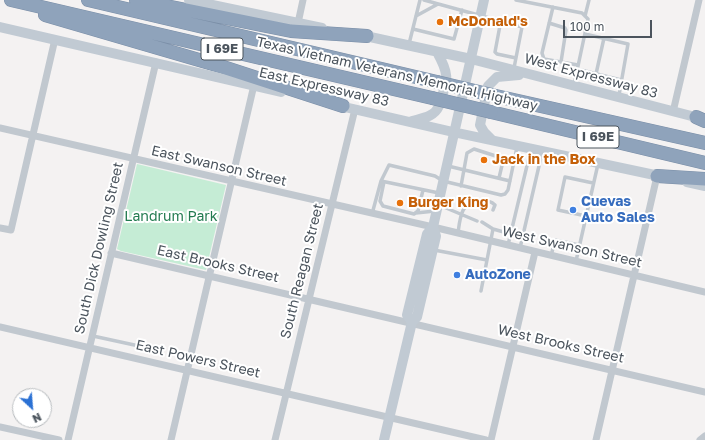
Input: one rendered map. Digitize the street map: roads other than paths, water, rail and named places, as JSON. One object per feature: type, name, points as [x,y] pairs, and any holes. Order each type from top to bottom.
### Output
[{"type":"highway","name":"Texas Vietnam Veterans Memorial Highway","points":[[10,0],[705,163]]},
{"type":"highway","points":[[10,0],[41,14],[81,27],[223,67],[349,108]]},
{"type":"highway","name":"Texas Vietnam Veterans Memorial Highway","points":[[88,0],[496,96],[705,143]]},
{"type":"highway","points":[[136,0],[291,31],[367,36]]},
{"type":"highway","points":[[657,176],[705,179]]},
{"type":"main road","points":[[189,0],[367,36],[470,59]]},
{"type":"main road","points":[[412,322],[407,315],[427,234],[433,227],[453,132],[484,0]]},
{"type":"main road","name":"East Expressway 83","points":[[0,27],[453,132]]},
{"type":"main road","points":[[410,121],[430,116],[437,111],[439,106],[448,75],[437,52]]},
{"type":"main road","name":"West Expressway 83","points":[[470,59],[702,119]]},
{"type":"main road","points":[[493,141],[484,132],[480,125],[488,86],[497,77],[528,75]]},
{"type":"main road","points":[[453,132],[705,186]]},
{"type":"main road","points":[[384,440],[412,322],[417,317],[436,236],[433,227]]},
{"type":"street","points":[[298,23],[303,0]]},
{"type":"street","points":[[673,112],[699,0]]},
{"type":"street","points":[[0,228],[12,230],[55,39]]},
{"type":"street","name":"South Dick Dowling Street","points":[[68,440],[156,62]]},
{"type":"street","points":[[171,440],[230,181],[254,85]]},
{"type":"street","name":"South Reagan Street","points":[[275,440],[331,205],[349,108]]},
{"type":"street","name":"East Swanson Street","points":[[0,128],[331,205],[433,227]]},
{"type":"street","points":[[596,440],[657,176]]},
{"type":"street","name":"West Swanson Street","points":[[433,227],[551,256],[635,274],[705,292]]},
{"type":"street","points":[[491,440],[535,252]]},
{"type":"street","name":"East Brooks Street","points":[[111,253],[412,322]]},
{"type":"street","name":"West Brooks Street","points":[[412,322],[705,392]]},
{"type":"street","name":"East Powers Street","points":[[0,327],[187,369],[486,440]]},
{"type":"street","points":[[0,427],[59,440]]},
{"type":"street","points":[[700,440],[705,436]]},
{"type":"lane","points":[[409,46],[420,0]]},
{"type":"lane","points":[[424,0],[481,14],[522,27],[522,35],[516,50],[513,70]]},
{"type":"lane","points":[[516,0],[582,13],[588,19],[574,86]]},
{"type":"lane","points":[[542,5],[543,0]]},
{"type":"lane","points":[[585,16],[589,0]]},
{"type":"lane","points":[[416,16],[438,4]]},
{"type":"lane","points":[[553,7],[542,53],[544,59],[561,62],[596,74],[621,80]]},
{"type":"lane","points":[[413,28],[454,39],[462,10]]},
{"type":"lane","points":[[501,20],[496,45],[497,54],[516,58]]},
{"type":"lane","points":[[549,23],[565,28],[566,30],[561,62]]},
{"type":"lane","points":[[499,30],[504,31]]},
{"type":"lane","points":[[517,34],[522,35]]},
{"type":"lane","points":[[585,34],[628,44],[619,98]]},
{"type":"lane","points":[[497,38],[503,39]]},
{"type":"lane","points":[[596,74],[604,38]]},
{"type":"lane","points":[[515,42],[520,43]]},
{"type":"lane","points":[[496,45],[501,46]]},
{"type":"lane","points":[[372,214],[389,165],[435,176],[443,181],[461,186],[501,195],[505,194],[508,190],[517,146]]},
{"type":"lane","points":[[461,186],[467,153],[474,148],[500,155],[503,161],[499,178]]},
{"type":"lane","points":[[508,245],[531,149]]},
{"type":"lane","points":[[520,248],[542,152]]},
{"type":"lane","points":[[576,261],[598,163]]},
{"type":"lane","points":[[446,166],[510,181]]},
{"type":"lane","points":[[586,216],[558,210],[565,177],[594,183]]},
{"type":"lane","points":[[383,181],[440,194]]},
{"type":"lane","points":[[383,181],[380,201],[383,206],[416,213],[437,208],[456,211],[461,215],[477,221]]},
{"type":"lane","points":[[416,213],[423,190]]},
{"type":"lane","points":[[458,233],[461,215],[466,205],[476,200],[483,200],[495,205],[493,210]]},
{"type":"lane","points":[[481,291],[491,241],[491,221]]},
{"type":"lane","points":[[482,222],[491,228],[511,234]]},
{"type":"lane","points":[[551,256],[555,240],[579,245]]},
{"type":"lane","points":[[433,249],[487,260]]},
{"type":"lane","points":[[92,335],[139,346]]},
{"type":"place","name":"McDonald's","points":[[440,22]]},
{"type":"place","name":"Jack in the Box","points":[[484,160]]},
{"type":"place","name":"Burger King","points":[[400,203]]},
{"type":"place","name":"Cuevas Auto Sales","points":[[573,210]]},
{"type":"place","name":"AutoZone","points":[[457,275]]},
{"type":"park label","name":"Landrum Park","points":[[171,217]]}]
